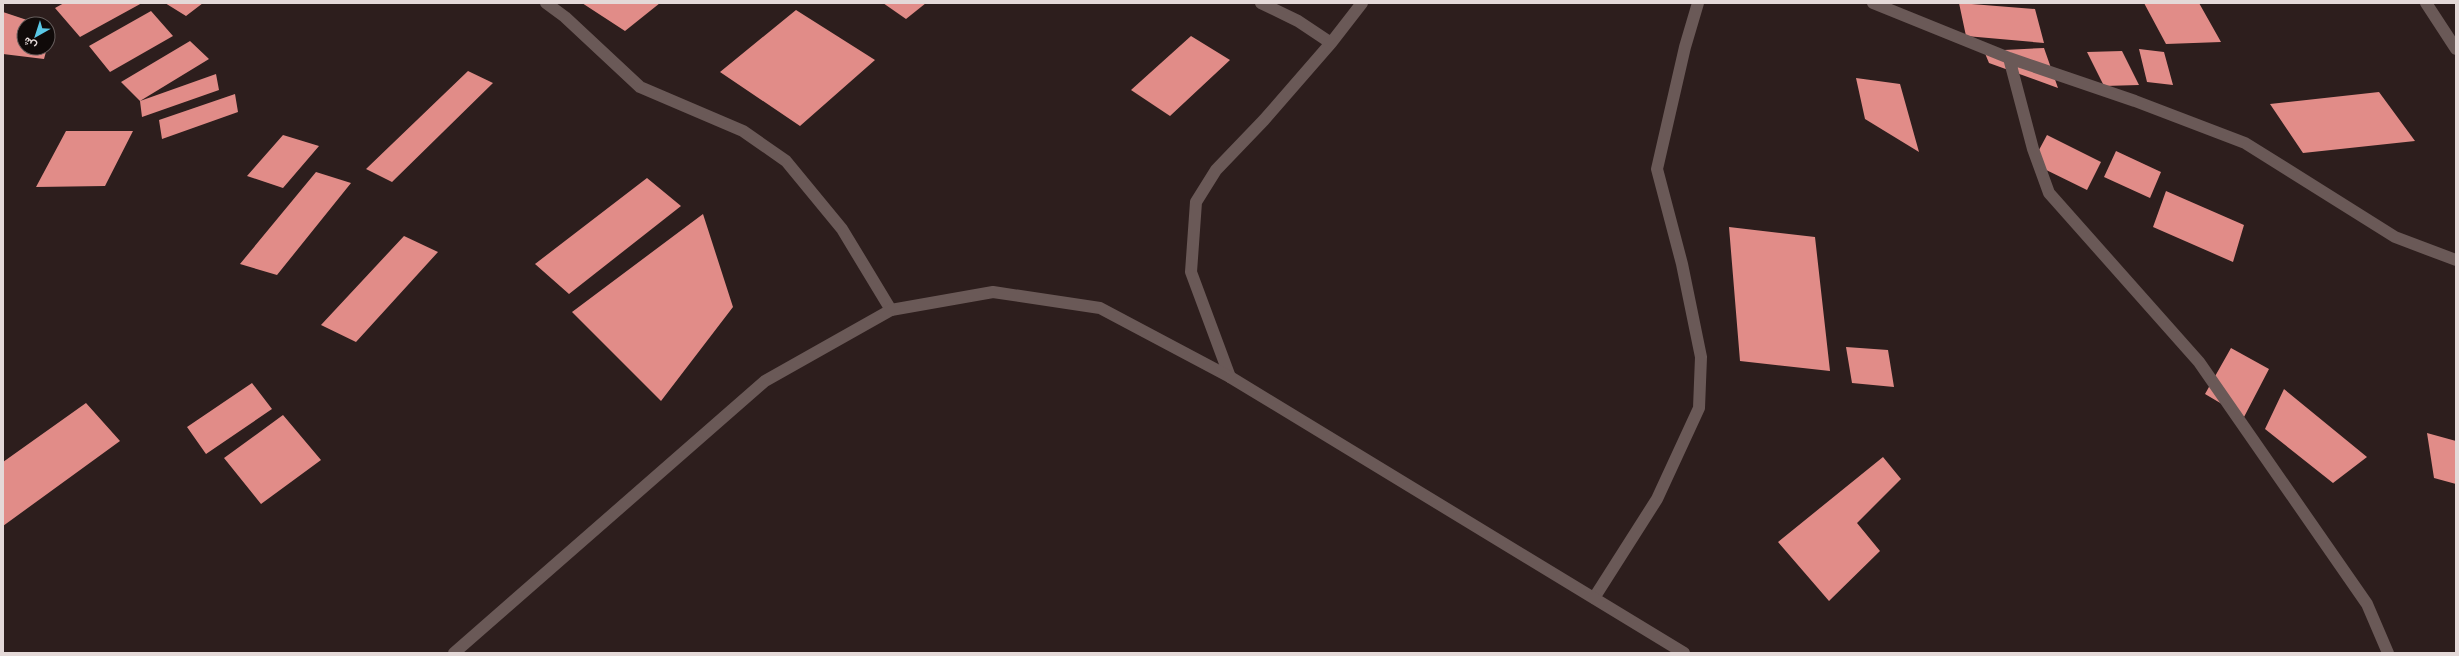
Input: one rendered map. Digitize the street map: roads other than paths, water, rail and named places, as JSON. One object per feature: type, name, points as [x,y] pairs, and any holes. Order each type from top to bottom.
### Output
[{"type":"street","points":[[546,3],[565,17],[640,87],[743,131],[786,161],[842,229],[891,310]]},
{"type":"street","points":[[1261,3],[1298,21],[1331,43]]},
{"type":"street","points":[[1230,377],[1191,272],[1196,202],[1216,170],[1264,120],[1331,43],[1362,3]]},
{"type":"street","points":[[1594,598],[1657,499],[1699,408],[1701,358],[1682,264],[1657,168],[1684,47],[1698,3]]},
{"type":"street","points":[[1873,3],[2009,58],[2135,101],[2245,143],[2394,237],[2456,260]]},
{"type":"street","points":[[2426,3],[2456,49]]},
{"type":"street","points":[[2009,58],[2033,149],[2049,193],[2199,362],[2367,604],[2388,653]]},
{"type":"street","points":[[454,653],[765,381],[891,310],[993,292],[1100,308],[1230,377],[1684,653]]}]
